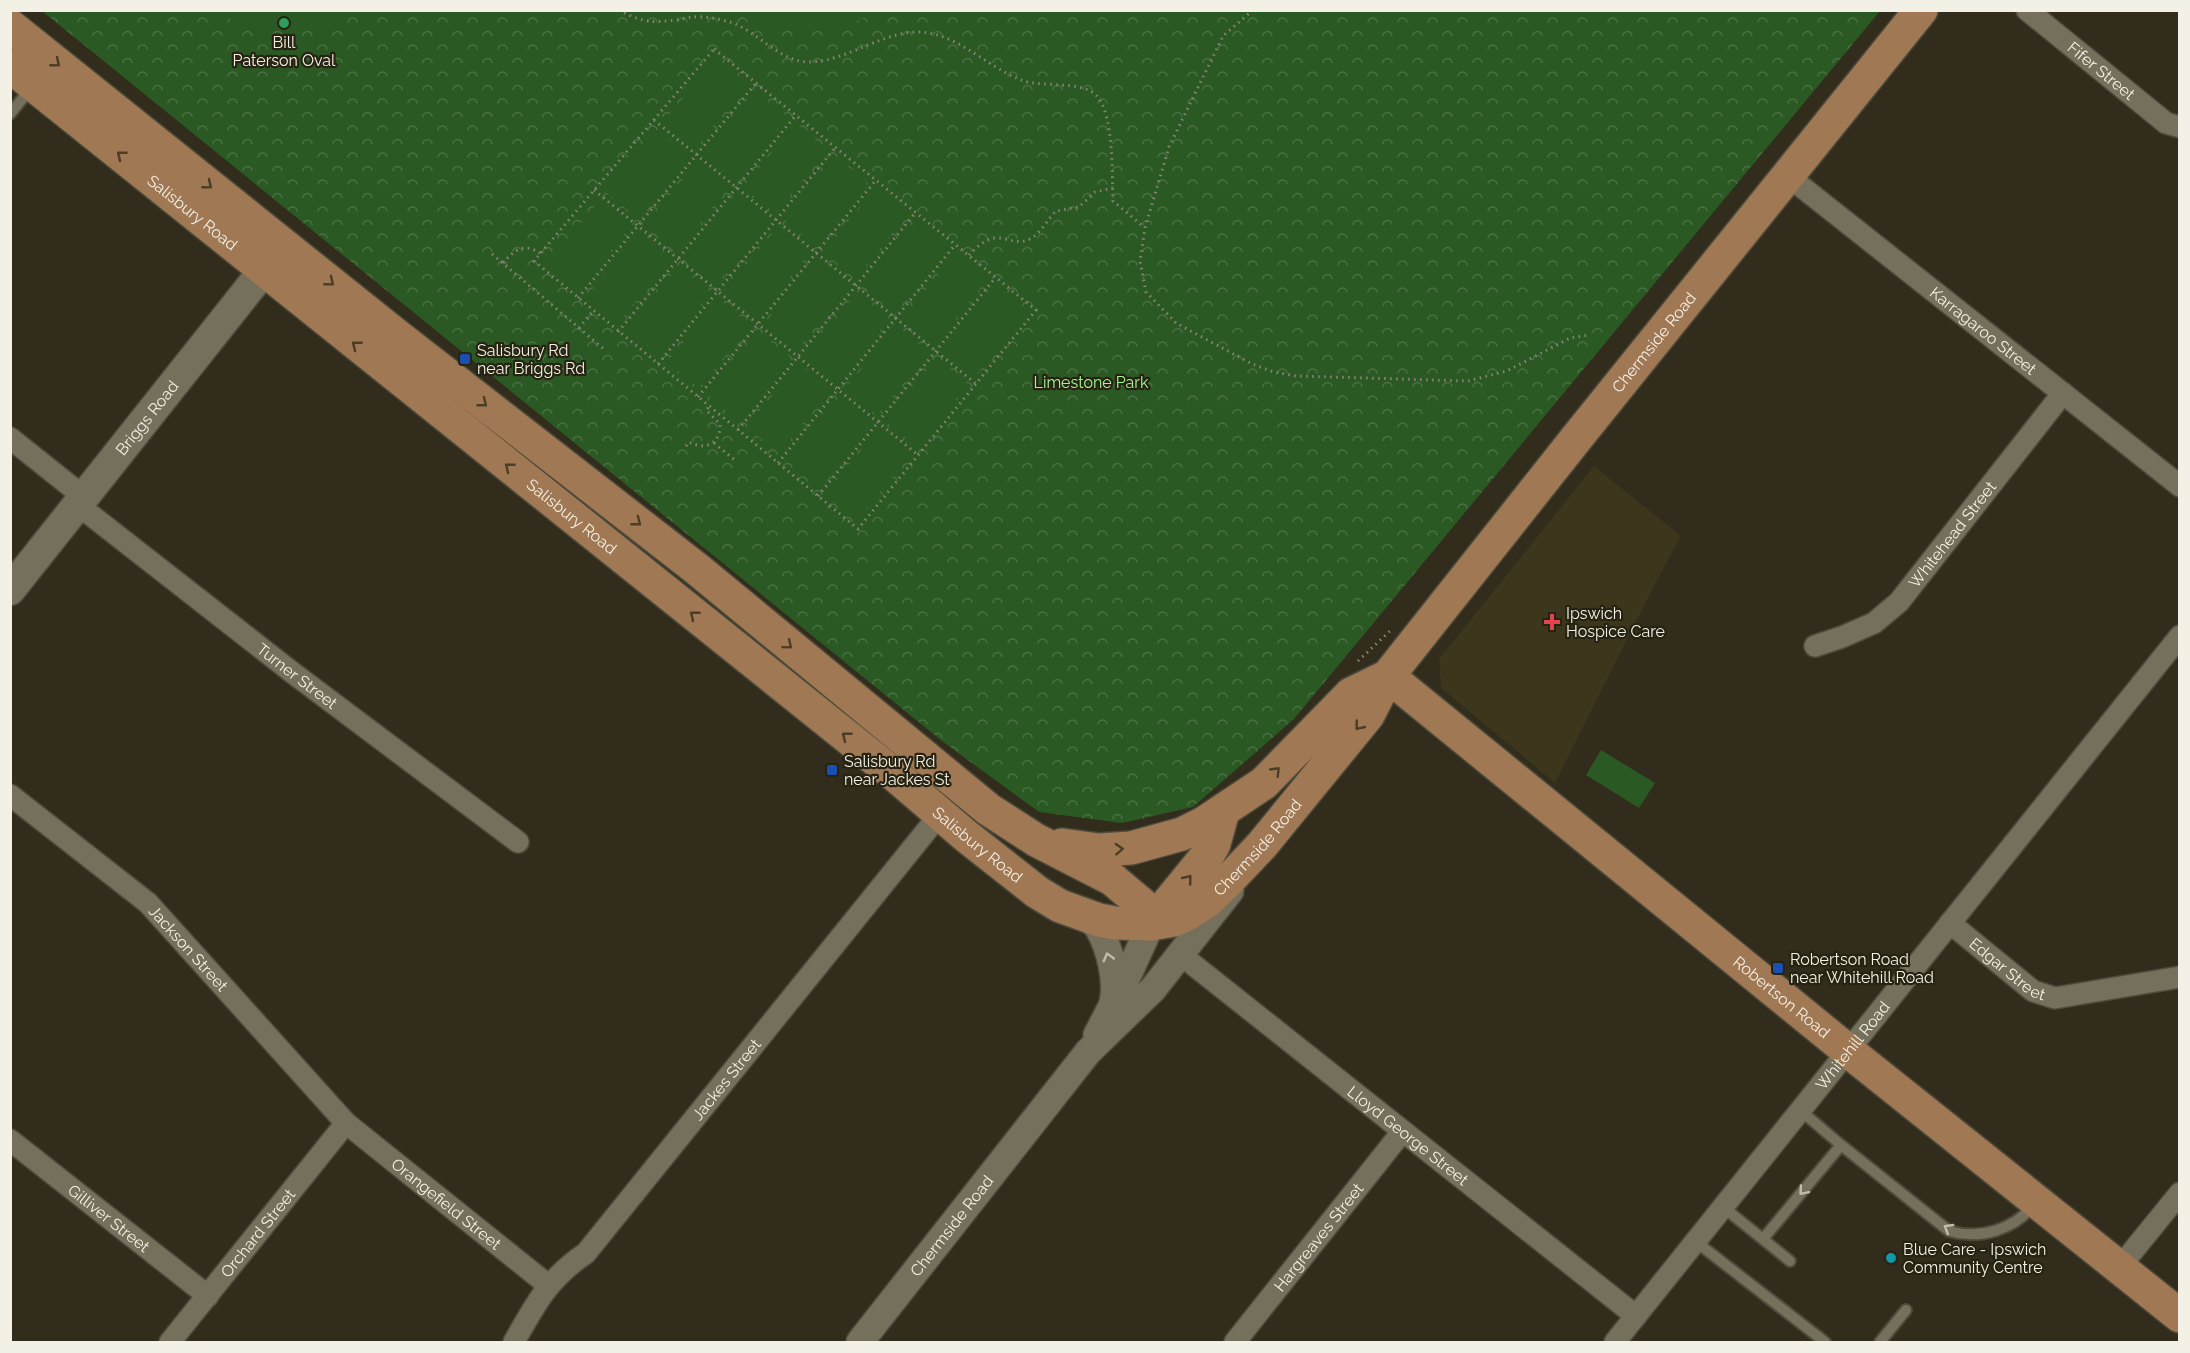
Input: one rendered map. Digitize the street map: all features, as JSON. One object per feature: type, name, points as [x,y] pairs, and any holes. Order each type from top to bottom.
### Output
[{"type":"main road","name":"Chermside Road","points":[[1262,845],[1368,715],[1388,675],[1921,10]]},
{"type":"main road","name":"Salisbury Road","points":[[10,26],[274,258],[940,814],[1037,892],[1060,906],[1114,923],[1151,924],[1174,920],[1206,902],[1262,845]]},
{"type":"main road","name":"Salisbury Road","points":[[22,75],[274,258],[396,335],[697,569],[993,813],[1112,879],[1144,906],[1151,924]]},
{"type":"main road","name":"Briggs Road","points":[[10,590],[274,258]]},
{"type":"main road","name":"Chermside Road","points":[[1151,924],[1209,853],[1226,809],[1264,783],[1351,694],[1388,675]]},
{"type":"main road","name":"Robertson Road","points":[[1388,675],[1847,1050],[2180,1316]]},
{"type":"main road","points":[[940,814],[962,788]]},
{"type":"main road","name":"Salisbury Road","points":[[1022,831],[1059,844],[1080,848],[1099,850],[1131,848],[1182,834],[1226,809]]},
{"type":"street","name":"Fifer Street","points":[[2027,10],[2166,123],[2180,127]]},
{"type":"street","name":"Karragaroo Street","points":[[1788,176],[2180,486]]},
{"type":"street","name":"Whitehead Street","points":[[1815,646],[1874,623],[1899,602],[2063,393]]},
{"type":"street","name":"Turner Street","points":[[10,438],[81,501],[293,673],[518,842]]},
{"type":"street","name":"Whitehill Road","points":[[1615,1342],[2180,636]]},
{"type":"street","name":"Jackson Street","points":[[10,795],[148,903],[346,1123]]},
{"type":"street","name":"Jackes Street","points":[[514,1342],[548,1285],[565,1268],[586,1253],[940,814]]},
{"type":"street","name":"Chermside Road","points":[[1117,1011],[1153,989],[1219,906],[1262,845]]},
{"type":"street","points":[[1086,916],[1098,927],[1104,941],[1113,974],[1117,1011]]},
{"type":"street","name":"Edgar Street","points":[[1950,923],[2032,991],[2055,998],[2180,977]]},
{"type":"street","name":"Chermside Road","points":[[860,1342],[1088,1052],[1117,1011],[1126,979],[1151,924]]},
{"type":"street","name":"Lloyd George Street","points":[[1181,955],[1636,1316]]},
{"type":"street","name":"Orangefield Street","points":[[346,1123],[548,1285]]},
{"type":"street","name":"Orchard Street","points":[[170,1342],[346,1123]]},
{"type":"street","name":"Hargreaves Street","points":[[1235,1342],[1402,1132]]},
{"type":"street","name":"Gilliver Street","points":[[10,1140],[208,1296]]},
{"type":"street","points":[[2119,1268],[2180,1193]]},
{"type":"lane","points":[[10,114],[22,75]]},
{"type":"lane","points":[[1800,1110],[1949,1231],[1978,1235],[1999,1229],[2026,1215],[2036,1201]]},
{"type":"lane","points":[[1763,1239],[1841,1145]]},
{"type":"lane","points":[[1723,1207],[1790,1261]]},
{"type":"lane","points":[[1695,1241],[1825,1342]]},
{"type":"lane","points":[[1880,1342],[1906,1310]]},
{"type":"path","points":[[619,10],[650,21],[697,17],[715,18],[733,23],[750,32],[792,59],[808,62],[826,60],[869,44],[919,32],[947,39],[1022,81],[1081,88],[1095,94],[1105,109],[1111,149],[1113,201],[1144,228]]},
{"type":"path","points":[[1253,10],[1223,36],[1169,147],[1144,228],[1140,261],[1146,292],[1176,323],[1243,359],[1274,372],[1296,376],[1468,381],[1507,371],[1570,338],[1589,336]]},
{"type":"path","points":[[714,49],[756,83],[1036,310],[858,529],[534,261],[714,49]]},
{"type":"path","points":[[578,298],[756,83]]},
{"type":"path","points":[[618,332],[796,115]]},
{"type":"path","points":[[654,120],[976,384]]},
{"type":"path","points":[[658,364],[836,148]]},
{"type":"path","points":[[698,397],[876,180]]},
{"type":"path","points":[[969,255],[985,241],[991,239],[997,238],[1012,242],[1027,241],[1056,211],[1079,207],[1095,192],[1113,188]]},
{"type":"path","points":[[594,190],[918,455]]},
{"type":"path","points":[[738,430],[916,212]]},
{"type":"path","points":[[778,463],[956,245]]},
{"type":"path","points":[[503,263],[513,251],[519,248],[531,249],[541,254]]},
{"type":"path","points":[[492,254],[606,350]]},
{"type":"path","points":[[818,496],[996,277]]},
{"type":"path","points":[[579,328],[593,311]]},
{"type":"path","points":[[686,446],[689,442],[701,446],[714,443],[719,436],[720,424],[706,410],[709,407]]},
{"type":"path","points":[[714,443],[736,460]]},
{"type":"shaded area","name":"Ipswich Hospice Care","points":[[1594,466],[1681,536],[1555,783],[1441,688],[1439,659]]},
{"type":"green space","name":"Limestone Park","points":[[42,11],[1880,11],[1294,719],[1193,807],[1122,823],[1039,812],[942,741]]},
{"type":"green space","name":"Bill Paterson Oval","points":[[216,11],[354,11],[320,26],[285,31],[250,26]]},
{"type":"green space","points":[[733,11],[879,11],[844,26],[798,30],[757,22]]},
{"type":"green space","points":[[716,59],[747,84],[696,147],[664,121]]},
{"type":"green space","points":[[755,91],[787,117],[735,180],[703,154]]},
{"type":"green space","points":[[796,124],[827,150],[775,213],[743,187]]},
{"type":"green space","points":[[657,130],[689,155],[637,218],[606,192]]},
{"type":"green space","points":[[835,156],[867,182],[815,246],[784,219]]},
{"type":"green space","points":[[697,162],[728,188],[677,251],[646,225]]},
{"type":"green space","points":[[875,189],[907,215],[855,278],[824,252]]},
{"type":"green space","points":[[737,195],[769,221],[717,284],[685,258]]},
{"type":"green space","points":[[599,201],[630,227],[579,289],[547,264]]},
{"type":"green space","points":[[915,222],[947,248],[895,311],[864,285]]},
{"type":"green space","points":[[777,228],[809,253],[757,316],[725,291]]},
{"type":"green space","points":[[639,234],[670,259],[619,322],[587,296]]},
{"type":"green space","points":[[955,254],[987,280],[935,343],[904,317]]},
{"type":"green space","points":[[817,260],[848,286],[797,349],[765,323]]},
{"type":"green space","points":[[679,266],[710,292],[659,355],[627,329]]},
{"type":"green space","points":[[995,287],[1027,313],[975,376],[943,350]]},
{"type":"green space","points":[[857,293],[889,319],[837,382],[805,356]]},
{"type":"green space","points":[[719,299],[750,325],[699,388],[667,362]]},
{"type":"green space","points":[[897,326],[929,352],[877,415],[845,389]]},
{"type":"green space","points":[[758,332],[790,357],[738,421],[707,394]]},
{"type":"green space","points":[[937,358],[968,384],[917,447],[885,421]]},
{"type":"green space","points":[[798,364],[830,390],[779,453],[747,427]]},
{"type":"green space","points":[[839,397],[870,423],[819,486],[787,460]]},
{"type":"green space","points":[[878,429],[910,456],[858,518],[827,493]]},
{"type":"green space","points":[[1601,750],[1655,783],[1639,808],[1586,775]]},
{"type":"place","name":"Bill Paterson Oval","points":[[284,23]]},
{"type":"place","name":"Salisbury Rd near Briggs Rd","points":[[465,359]]},
{"type":"place","name":"Ipswich Hospice Care","points":[[1552,622]]},
{"type":"place","name":"Salisbury Rd near Jackes St","points":[[832,770]]},
{"type":"place","name":"Robertson Road near Whitehill Road","points":[[1778,968]]},
{"type":"place","name":"Blue Care - Ipswich Community Centre","points":[[1891,1258]]}]
